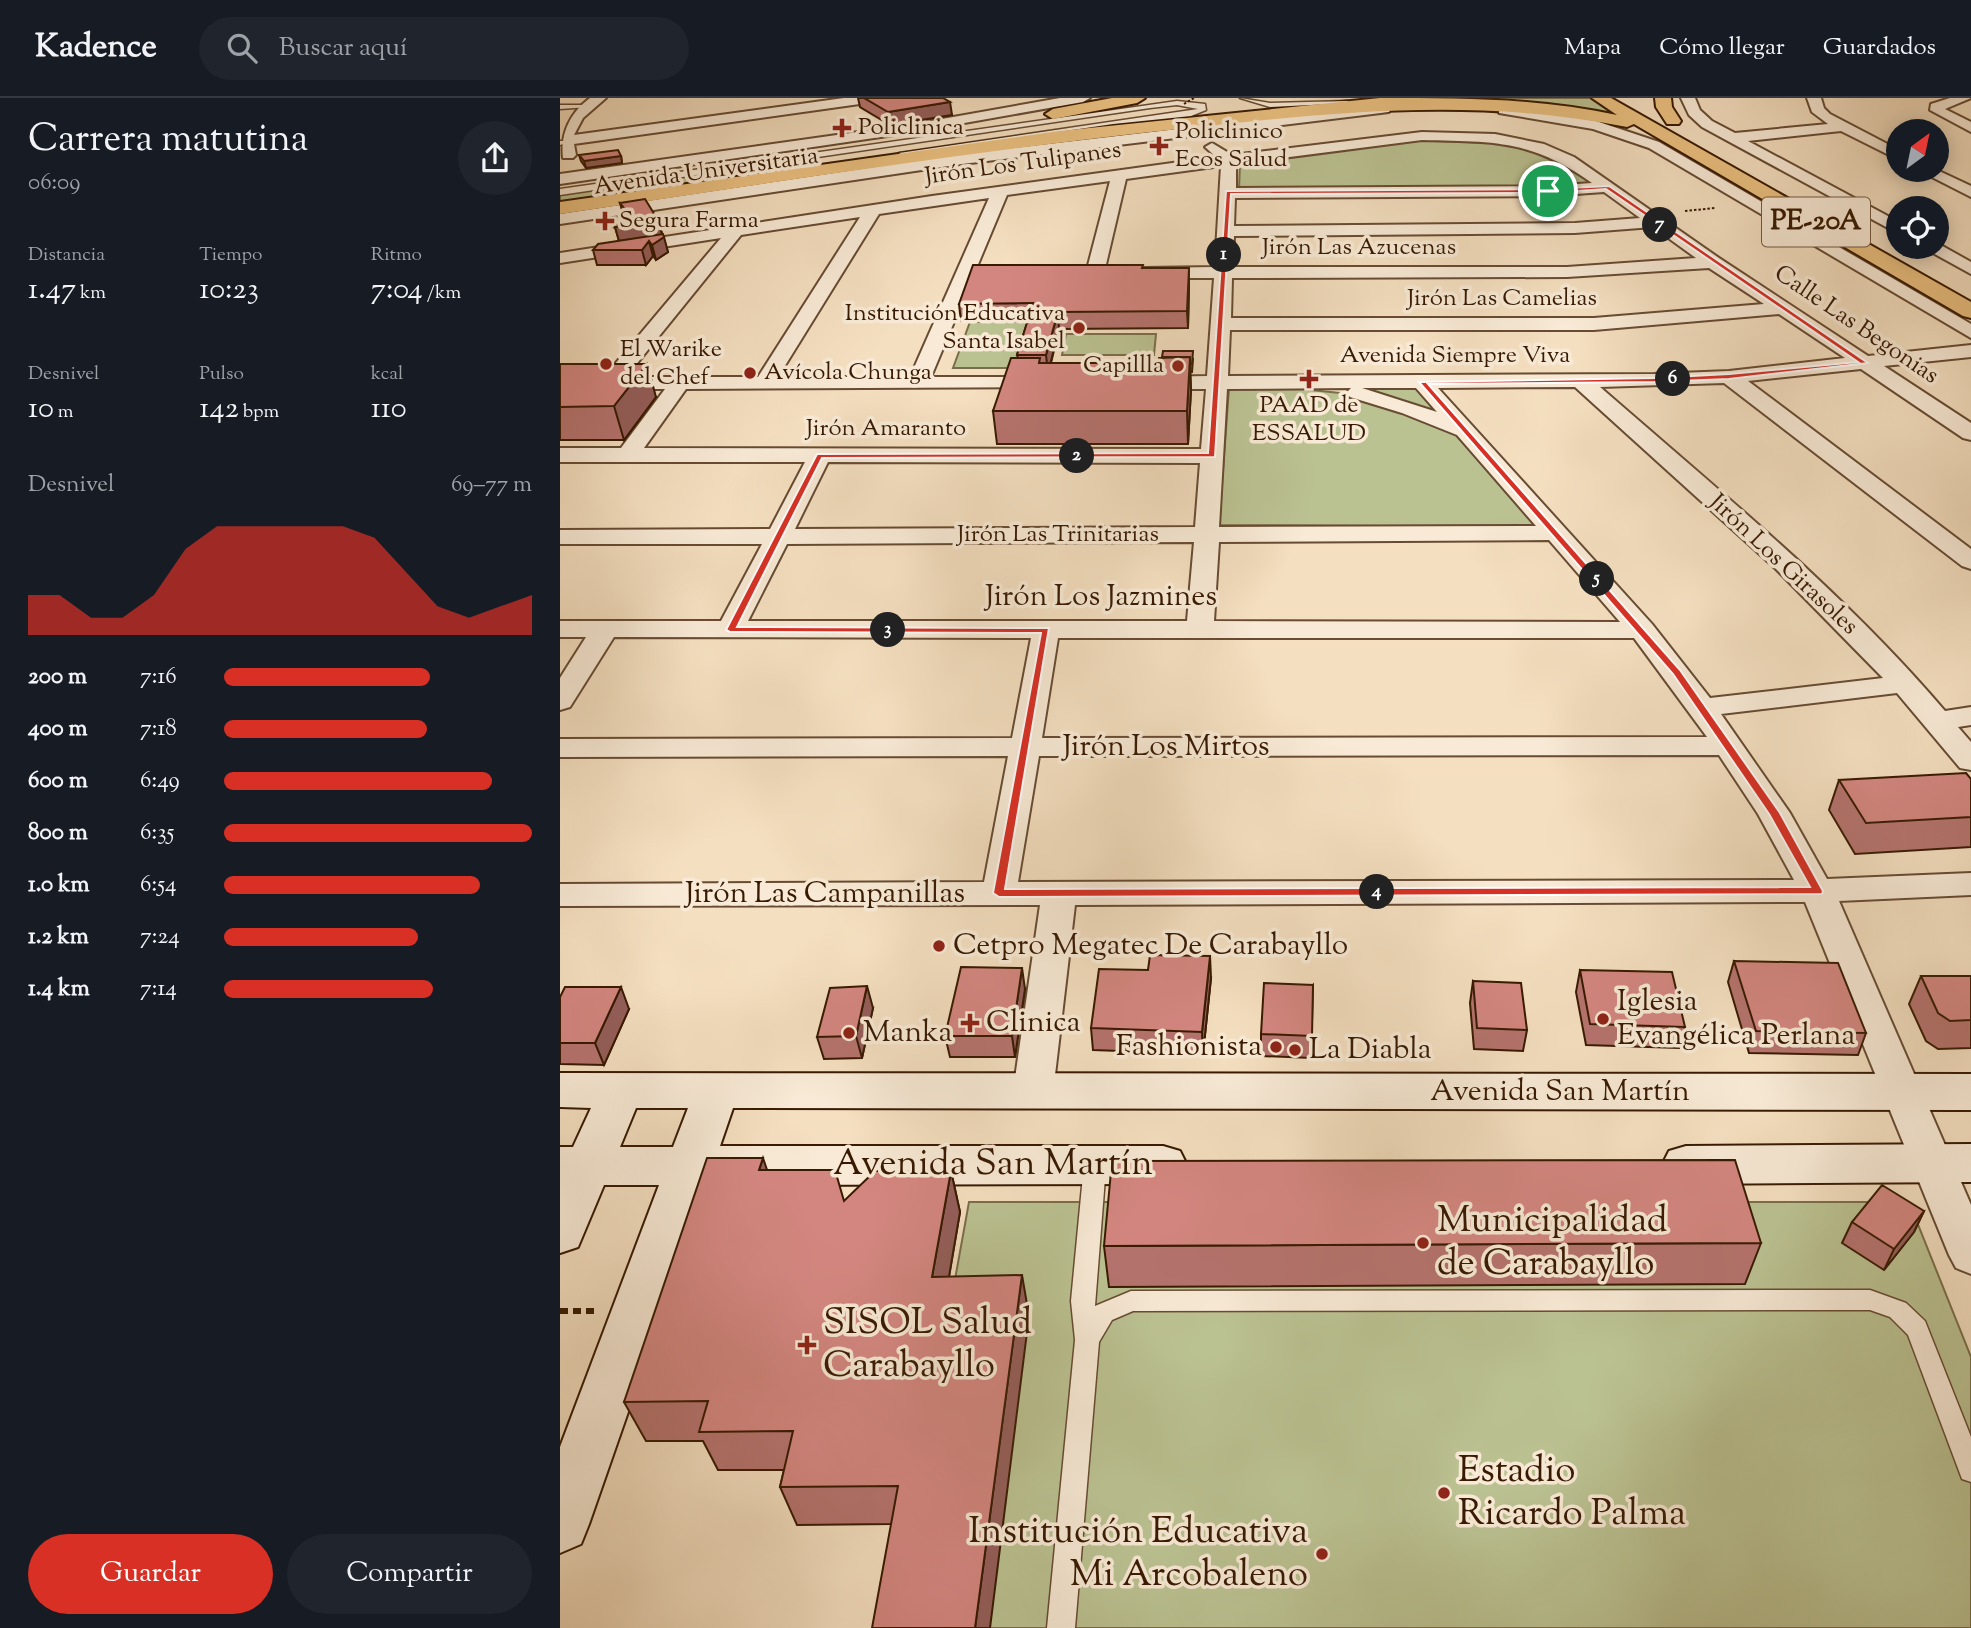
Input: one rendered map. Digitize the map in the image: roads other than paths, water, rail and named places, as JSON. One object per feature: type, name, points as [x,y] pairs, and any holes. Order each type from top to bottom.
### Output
[{"type":"main road","name":"Avenida Universitaria","points":[[560,190],[999,123],[1137,98]]},
{"type":"main road","name":"Avenida Universitaria","points":[[562,212],[1060,136],[1426,98]]},
{"type":"main road","name":"PE-20A","points":[[1600,98],[1667,127],[1886,239]]},
{"type":"main road","name":"PE-20A","points":[[1633,98],[1667,127],[1966,307]]},
{"type":"main road","points":[[1400,101],[1484,100],[1541,104],[1667,127],[1662,98]]},
{"type":"main road","name":"PE-20A","points":[[1913,259],[1966,307]]},
{"type":"main road","name":"Avenida San Martín","points":[[560,1090],[1971,1092]]},
{"type":"main road","points":[[560,1232],[574,1166],[621,1090]]},
{"type":"main road","points":[[560,1524],[717,1090]]},
{"type":"main road","points":[[1641,1165],[1951,1164]]},
{"type":"main road","name":"Avenida San Martín","points":[[574,1166],[1211,1165]]},
{"type":"street","points":[[562,136],[586,107],[599,98]]},
{"type":"street","points":[[562,136],[695,124],[874,98]]},
{"type":"street","name":"Avenida Universitaria","points":[[560,179],[971,118],[1083,98]]},
{"type":"street","points":[[1688,98],[1694,112],[1731,138],[1886,222]]},
{"type":"street","points":[[1814,98],[1817,109],[1840,127],[1886,150]]},
{"type":"street","points":[[1927,98],[1944,103]]},
{"type":"street","points":[[1964,98],[1944,103],[1937,107],[1937,110],[1971,128]]},
{"type":"street","points":[[695,124],[713,104]]},
{"type":"street","points":[[950,107],[971,118]]},
{"type":"street","name":"Avenida Universitaria","points":[[562,212],[1191,131],[1402,107],[1464,107],[1527,113],[1596,125],[1636,137],[1667,152],[1927,306],[1966,307],[1971,332]]},
{"type":"street","points":[[1495,138],[1527,113]]},
{"type":"street","points":[[1731,138],[1840,127]]},
{"type":"street","points":[[1191,131],[1229,160],[1221,324],[1200,630]]},
{"type":"street","points":[[562,136],[577,177]]},
{"type":"street","name":"Jirón Los Tulipanes","points":[[560,258],[932,201],[1229,160],[1422,136],[1495,138]]},
{"type":"street","name":"Calle Las Begonias","points":[[1495,138],[1556,153],[1713,262],[1971,433]]},
{"type":"street","points":[[898,168],[932,201]]},
{"type":"street","name":"Jirón Las Azucenas","points":[[1119,175],[1101,273],[1579,272],[1713,262]]},
{"type":"street","points":[[1950,181],[1971,177]]},
{"type":"street","points":[[1950,181],[1971,192]]},
{"type":"street","points":[[1228,192],[1548,191],[1607,187]]},
{"type":"street","points":[[918,383],[1000,192]]},
{"type":"street","points":[[764,383],[873,210]]},
{"type":"street","points":[[562,212],[589,254],[569,275]]},
{"type":"street","points":[[1226,231],[1575,228],[1651,219]]},
{"type":"street","points":[[610,383],[736,231]]},
{"type":"street","points":[[1949,257],[1971,269]]},
{"type":"street","points":[[963,274],[990,274]]},
{"type":"street","name":"Jirón Las Camelias","points":[[1221,324],[1594,324],[1783,308]]},
{"type":"street","name":"Avenida Siempre Viva","points":[[1122,383],[1582,382],[1729,376],[1971,351]]},
{"type":"street","points":[[1729,376],[1971,562]]},
{"type":"street","points":[[1293,382],[1384,400],[1436,419],[1469,435]]},
{"type":"street","points":[[1422,382],[1642,630],[1730,746],[1774,813],[1818,891],[1900,1093],[1951,1164],[1971,1255]]},
{"type":"street","name":"Jirón Los Girasoles","points":[[1582,382],[1821,597],[1939,722],[1971,761]]},
{"type":"street","points":[[560,383],[1067,383]]},
{"type":"street","points":[[628,455],[680,383]]},
{"type":"street","name":"Jirón Amaranto","points":[[560,455],[1212,456]]},
{"type":"street","points":[[730,630],[820,456]]},
{"type":"street","name":"Jirón Las Trinitarias","points":[[560,537],[1556,533]]},
{"type":"street","name":"Jirón Los Jazmines","points":[[560,629],[1642,630]]},
{"type":"street","points":[[560,701],[604,629]]},
{"type":"street","points":[[999,893],[1046,630]]},
{"type":"street","points":[[1702,708],[1904,684]]},
{"type":"street","points":[[1939,722],[1971,716]]},
{"type":"street","name":"Jirón Los Mirtos","points":[[560,748],[1730,746]]},
{"type":"street","name":"Jirón Las Campanillas","points":[[560,895],[1818,891],[1971,884]]},
{"type":"street","points":[[1033,1092],[1059,894]]},
{"type":"lane","points":[[1244,98],[1270,105],[1400,101]]},
{"type":"lane","points":[[560,190],[1085,117],[1169,101],[1202,106],[1202,110],[1191,114],[1100,124],[562,212]]},
{"type":"lane","points":[[560,107],[586,107]]},
{"type":"lane","points":[[1061,1628],[1087,1340],[1083,1301],[1095,1165]]},
{"type":"lane","points":[[1087,1340],[1104,1313],[1131,1301],[1870,1300],[1898,1310],[1917,1329],[1971,1471]]},
{"type":"place","name":"Policlinica","points":[[842,128]]},
{"type":"place","name":"Policlinico Ecos Salud","points":[[1159,146]]},
{"type":"place","name":"Segura Farma","points":[[605,221]]},
{"type":"place","name":"Institución Educativa Santa Isabel","points":[[1079,328]]},
{"type":"place","name":"El Warike del Chef","points":[[606,364]]},
{"type":"place","name":"Capillla","points":[[1178,366]]},
{"type":"place","name":"Avícola Chunga","points":[[750,373]]},
{"type":"place","name":"PAAD de ESSALUD","points":[[1309,379]]},
{"type":"place","name":"Cetpro Megatec De Carabayllo","points":[[939,946]]},
{"type":"place","name":"Iglesia Evangélica Perlana","points":[[1603,1019]]},
{"type":"place","name":"Clinica","points":[[970,1023]]},
{"type":"place","name":"Manka","points":[[849,1033]]},
{"type":"place","name":"Fashionista","points":[[1276,1047]]},
{"type":"place","name":"La Diabla","points":[[1295,1050]]},
{"type":"place","name":"Municipalidad de Carabayllo","points":[[1423,1243]]},
{"type":"place","name":"SISOL Salud Carabayllo","points":[[807,1345]]},
{"type":"place","name":"Estadio Ricardo Palma","points":[[1444,1493]]},
{"type":"place","name":"Institución Educativa Mi Arcobaleno","points":[[1322,1554]]}]
